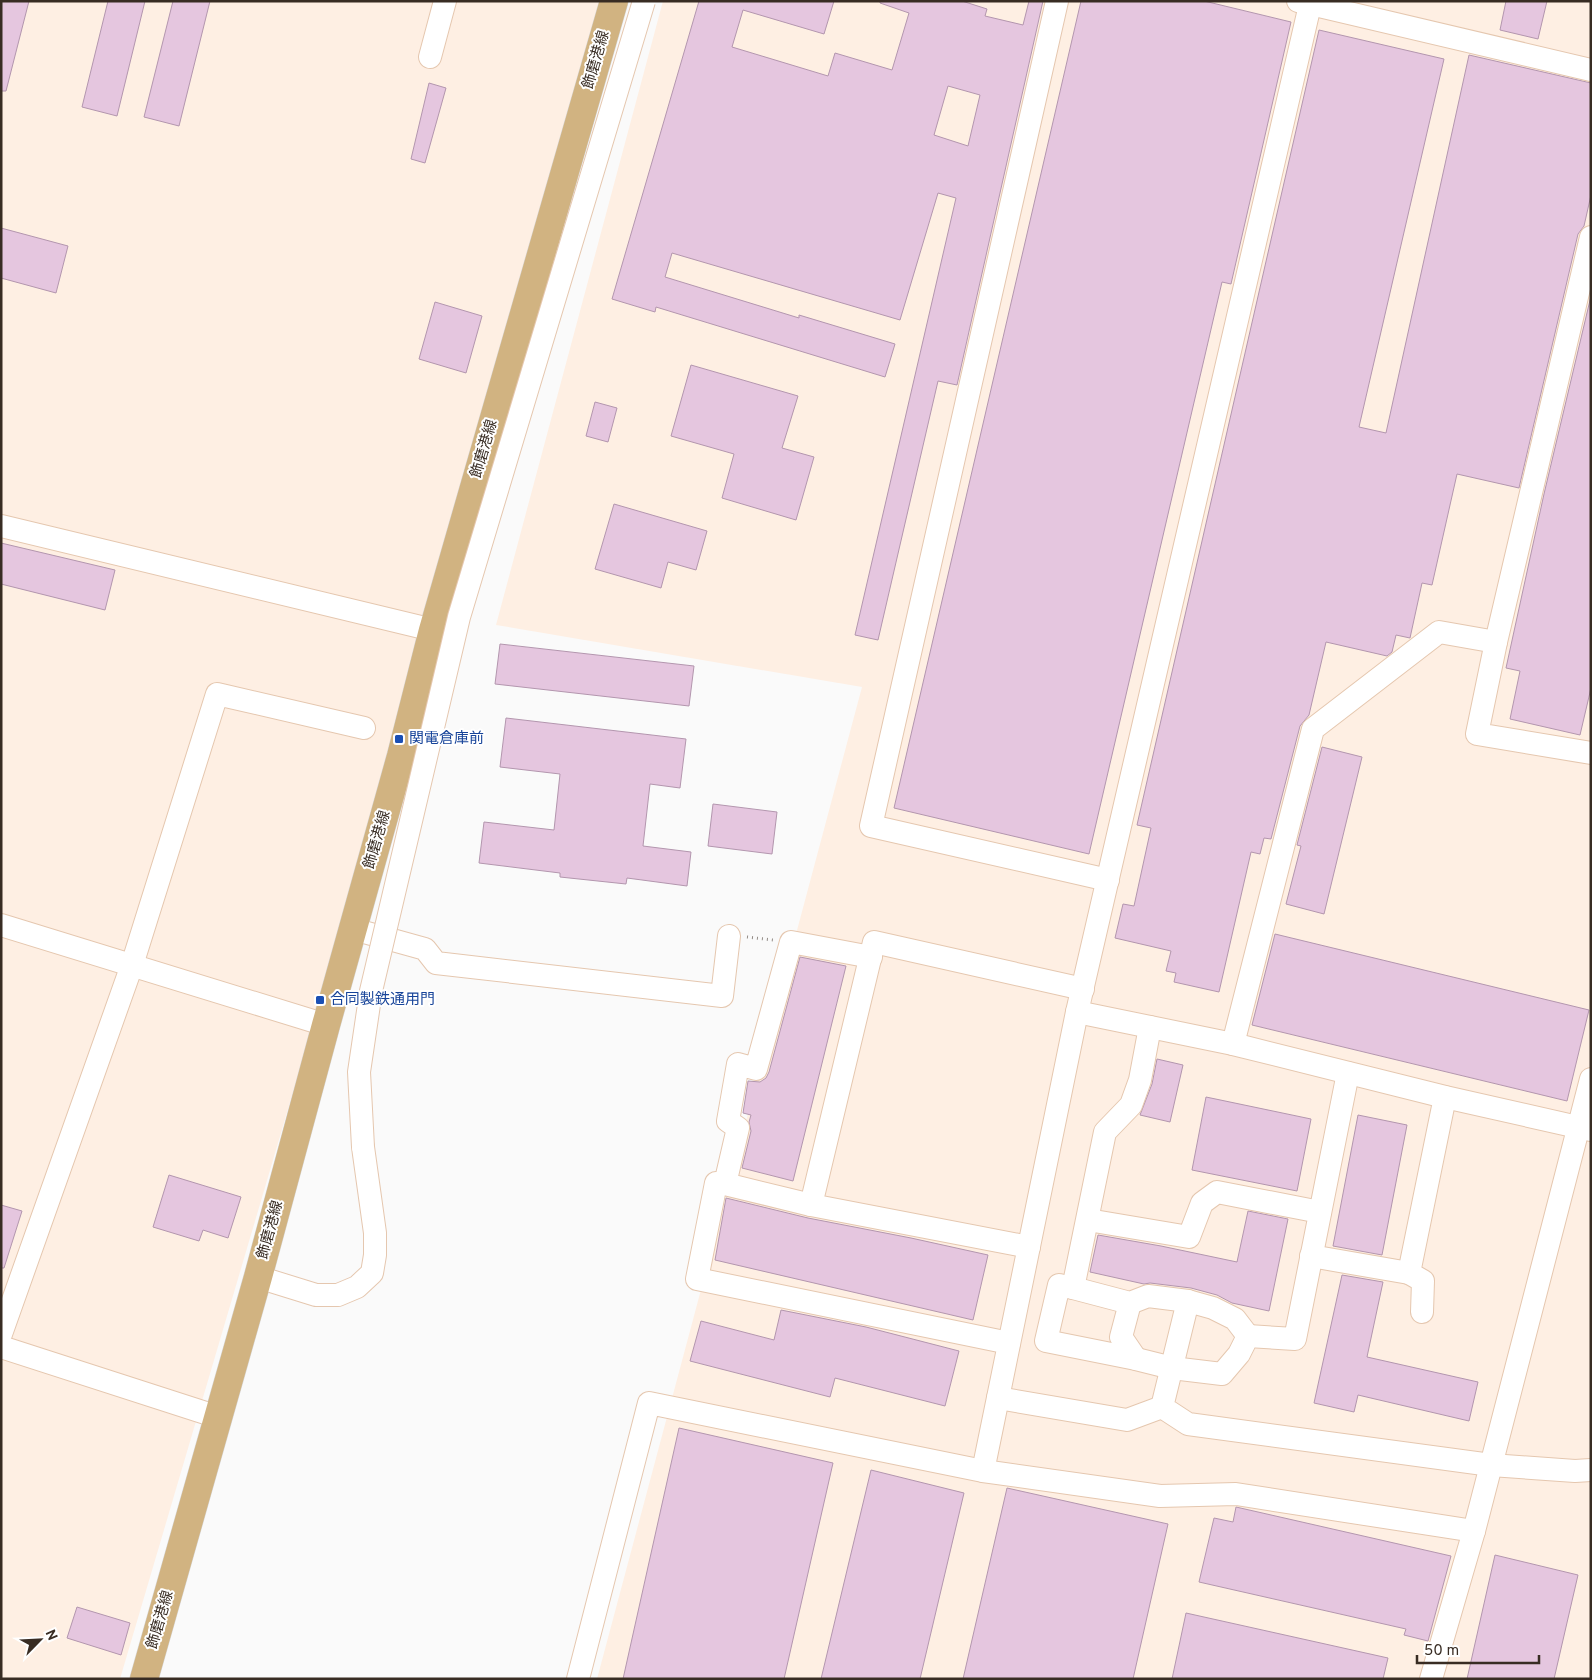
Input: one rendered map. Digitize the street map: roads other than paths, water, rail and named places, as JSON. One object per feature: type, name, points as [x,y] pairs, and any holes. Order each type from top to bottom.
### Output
[{"type":"main road","name":"飾磨港線","points":[[144,1679],[258,1277],[434,630],[614,1]]},
{"type":"street","points":[[430,57],[445,1]]},
{"type":"street","points":[[258,1277],[316,1296],[338,1296],[357,1287],[372,1273],[375,1254],[375,1233],[363,1147],[359,1072],[370,991],[459,617],[644,1]]},
{"type":"street","points":[[1057,1],[871,826],[1108,880]]},
{"type":"street","points":[[983,1470],[1082,989],[1304,3],[1591,70]]},
{"type":"street","points":[[1591,237],[1496,642],[1477,734],[1591,753]]},
{"type":"street","points":[[1,526],[434,630]]},
{"type":"street","points":[[1233,1044],[1313,729],[1439,632],[1496,642]]},
{"type":"street","points":[[1,1334],[132,965],[217,694],[364,728]]},
{"type":"street","points":[[1,925],[326,1025]]},
{"type":"street","points":[[353,929],[425,949],[436,963],[722,996],[738,937]]},
{"type":"street","points":[[725,1184],[738,1128],[728,1121],[738,1064],[756,1069],[791,942],[871,957]]},
{"type":"street","points":[[811,1205],[874,942],[1082,989]]},
{"type":"street","points":[[1077,1012],[1233,1044],[1445,1097],[1585,1129]]},
{"type":"street","points":[[1074,1288],[1105,1132],[1131,1105],[1140,1080],[1150,1027]]},
{"type":"street","points":[[1248,1336],[1239,1354],[1222,1374],[1172,1368],[1046,1341],[1059,1285],[1130,1303],[1148,1296],[1188,1301],[1213,1308],[1235,1319],[1248,1336],[1295,1339],[1348,1072]]},
{"type":"street","points":[[1431,1679],[1474,1532],[1585,1129],[1591,1079]]},
{"type":"street","points":[[1409,1274],[1445,1097]]},
{"type":"street","points":[[1009,1343],[697,1279],[716,1183],[811,1205],[1029,1247]]},
{"type":"street","points":[[1088,1220],[1190,1237],[1202,1203],[1217,1192],[1320,1212]]},
{"type":"street","points":[[1312,1256],[1409,1274],[1423,1281],[1422,1312]]},
{"type":"street","points":[[1162,1407],[1188,1301]]},
{"type":"street","points":[[1130,1303],[1121,1337],[1136,1359]]},
{"type":"street","points":[[1,1347],[218,1417]]},
{"type":"street","points":[[998,1398],[1126,1420],[1162,1407]]},
{"type":"street","points":[[578,1679],[650,1403],[983,1470],[1160,1496],[1236,1494],[1474,1532]]},
{"type":"street","points":[[1162,1407],[1188,1424],[1491,1465],[1575,1471],[1591,1470]]},
{"type":"place","name":"関電倉庫前","points":[[399,739]]},
{"type":"place","name":"合同製鉄通用門","points":[[320,1000]]}]
